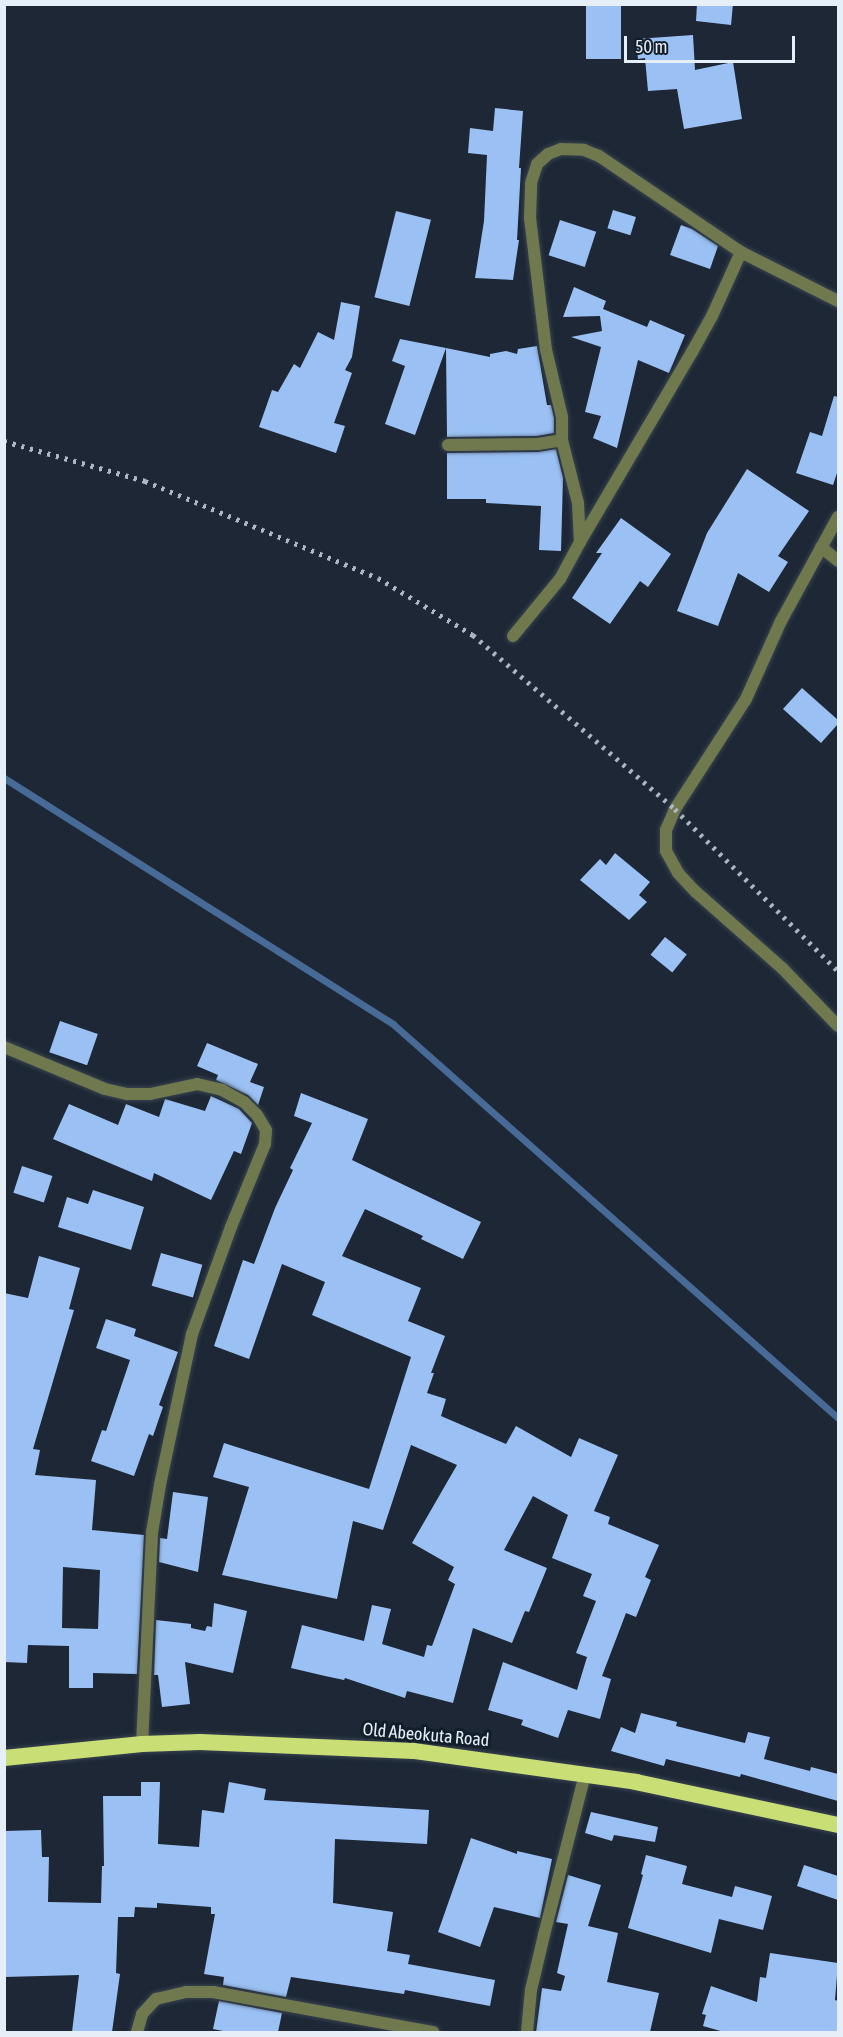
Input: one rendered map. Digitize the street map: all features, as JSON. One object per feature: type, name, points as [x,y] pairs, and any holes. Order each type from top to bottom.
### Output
[{"type":"highway","name":"Old Abeokuta Road","points":[[4,1758],[142,1744],[200,1742],[414,1751],[585,1774],[764,1807],[838,1825]]},
{"type":"street","points":[[580,542],[578,503],[562,440],[562,417],[546,350],[530,218],[531,183],[537,164],[548,154],[561,148],[584,150],[599,156],[741,252],[838,301]]},
{"type":"street","points":[[513,636],[560,579],[698,343],[741,252]]},
{"type":"street","points":[[448,446],[538,444],[562,440]]},
{"type":"street","points":[[838,518],[781,621],[746,699],[675,809],[666,830],[666,851],[678,873],[696,892],[783,969],[838,1026]]},
{"type":"street","points":[[821,547],[838,561]]},
{"type":"street","points":[[4,1047],[105,1089],[127,1094],[150,1094],[197,1084],[222,1090],[244,1102],[266,1130],[265,1144],[231,1227],[192,1334],[160,1485],[152,1533],[142,1744]]},
{"type":"street","points":[[527,2032],[531,1990],[585,1774]]},
{"type":"street","points":[[137,2032],[142,2014],[156,1999],[186,1992],[213,1992],[433,2032]]},
{"type":"building","points":[[586,4],[621,4],[621,59],[586,59]]},
{"type":"building","points":[[697,4],[733,4],[731,25],[696,21]]},
{"type":"building","points":[[693,35],[695,70],[733,62],[742,119],[684,129],[677,89],[648,91],[645,58],[638,59],[636,39]]},
{"type":"building","points":[[495,108],[523,111],[519,168],[521,168],[517,240],[519,240],[513,280],[475,278],[484,221],[487,155],[468,153],[470,128],[493,131]]},
{"type":"building","points":[[613,210],[636,217],[630,235],[607,228]]},
{"type":"building","points":[[396,211],[431,220],[409,306],[374,297]]},
{"type":"building","points":[[560,220],[596,232],[585,267],[549,255]]},
{"type":"building","points":[[681,225],[692,229],[718,246],[710,269],[670,255]]},
{"type":"building","points":[[574,287],[606,301],[603,309],[647,327],[650,320],[685,335],[669,373],[638,360],[617,448],[593,438],[601,416],[585,412],[601,347],[571,337],[602,331],[600,316],[563,317]]},
{"type":"building","points":[[341,302],[360,306],[352,357],[345,370],[352,373],[334,423],[345,426],[336,453],[259,427],[272,390],[278,392],[294,364],[300,368],[318,332],[334,340]]},
{"type":"building","points":[[400,339],[446,348],[415,435],[385,424],[405,366],[392,361]]},
{"type":"building","points":[[537,346],[547,405],[551,405],[554,418],[554,433],[537,436],[447,437],[446,348],[490,357],[490,354],[506,351],[517,354],[518,349]]},
{"type":"building","points":[[834,396],[838,397],[838,470],[833,485],[796,473],[810,432],[822,436]]},
{"type":"building","points":[[556,449],[563,478],[561,551],[539,550],[541,506],[486,503],[486,499],[447,499],[447,453],[538,452]]},
{"type":"building","points":[[747,469],[809,511],[778,556],[788,562],[769,592],[738,573],[718,626],[677,611],[707,533]]},
{"type":"building","points":[[621,518],[671,554],[648,587],[640,581],[610,624],[572,598],[602,553],[596,553]]},
{"type":"building","points":[[802,688],[838,720],[838,724],[821,743],[783,709]]},
{"type":"building","points":[[615,853],[650,882],[639,895],[647,902],[629,920],[580,880],[600,859],[606,865]]},
{"type":"building","points":[[665,937],[687,955],[672,972],[651,955]]},
{"type":"building","points":[[60,1021],[98,1034],[87,1065],[49,1052]]},
{"type":"building","points":[[207,1043],[258,1064],[250,1082],[264,1087],[258,1105],[248,1095],[216,1080],[218,1075],[197,1066]]},
{"type":"building","points":[[301,1093],[368,1119],[352,1160],[481,1222],[463,1259],[421,1239],[423,1236],[365,1209],[342,1256],[421,1288],[408,1321],[445,1336],[431,1373],[434,1373],[427,1393],[446,1399],[441,1416],[506,1444],[516,1426],[571,1457],[579,1438],[618,1455],[594,1511],[610,1517],[608,1524],[659,1545],[645,1577],[651,1580],[636,1617],[626,1613],[602,1676],[611,1679],[600,1719],[568,1710],[558,1738],[521,1725],[523,1720],[488,1710],[503,1662],[577,1690],[587,1657],[576,1653],[596,1601],[583,1596],[592,1574],[552,1558],[568,1515],[533,1496],[504,1550],[547,1568],[529,1612],[525,1611],[512,1643],[473,1628],[453,1703],[407,1691],[405,1698],[345,1678],[344,1680],[291,1668],[302,1625],[364,1641],[372,1605],[391,1609],[382,1644],[424,1657],[427,1645],[432,1646],[455,1584],[448,1580],[454,1567],[412,1543],[457,1465],[411,1445],[383,1530],[353,1521],[337,1599],[222,1575],[249,1487],[213,1477],[224,1443],[369,1489],[411,1357],[312,1315],[325,1282],[282,1264],[249,1359],[214,1346],[243,1260],[254,1264],[275,1208],[293,1170],[290,1168],[312,1123],[294,1116]]},
{"type":"building","points":[[211,1096],[239,1109],[252,1123],[241,1154],[234,1151],[211,1200],[154,1173],[152,1181],[53,1139],[69,1104],[118,1125],[126,1104],[159,1117],[165,1099],[205,1111]]},
{"type":"building","points":[[22,1166],[52,1176],[44,1203],[13,1193]]},
{"type":"building","points":[[93,1190],[144,1207],[131,1250],[58,1227],[67,1197],[88,1204]]},
{"type":"building","points":[[161,1253],[202,1265],[193,1298],[152,1286]]},
{"type":"building","points":[[39,1256],[80,1268],[69,1309],[74,1310],[33,1449],[40,1450],[35,1475],[96,1480],[92,1530],[144,1535],[137,1674],[93,1673],[93,1688],[69,1688],[69,1646],[28,1645],[27,1663],[4,1662],[4,1293],[28,1298]],"holes":[[[63,1567],[100,1570],[98,1629],[62,1628]]]},
{"type":"building","points":[[106,1319],[136,1329],[134,1336],[178,1352],[159,1405],[163,1407],[153,1436],[149,1434],[134,1476],[91,1461],[102,1430],[106,1431],[130,1360],[96,1348]]},
{"type":"building","points":[[173,1492],[208,1497],[198,1572],[159,1562],[160,1538],[167,1539]]},
{"type":"building","points":[[214,1603],[247,1611],[233,1673],[185,1662],[190,1704],[162,1707],[158,1675],[154,1675],[156,1620],[191,1624],[191,1628],[205,1631],[207,1626],[212,1627]]},
{"type":"building","points":[[641,1713],[677,1722],[676,1726],[745,1743],[748,1732],[770,1737],[764,1759],[810,1771],[811,1767],[838,1774],[838,1801],[741,1774],[740,1777],[666,1759],[664,1766],[611,1751],[621,1727],[635,1733]]},
{"type":"building","points":[[141,1782],[160,1782],[158,1844],[199,1847],[202,1810],[224,1813],[229,1782],[266,1789],[264,1800],[429,1810],[427,1844],[335,1839],[333,1903],[393,1912],[387,1951],[410,1955],[408,1964],[495,1980],[490,2006],[405,1990],[404,1994],[291,1977],[286,1997],[223,1985],[224,1977],[204,1974],[215,1914],[211,1914],[211,1907],[157,1903],[157,1908],[135,1907],[134,1917],[118,1917],[116,1973],[120,1974],[112,2032],[72,2032],[79,1975],[4,1977],[4,1831],[41,1830],[42,1857],[49,1857],[48,1902],[101,1903],[102,1866],[104,1866],[103,1796],[141,1796]]},
{"type":"building","points":[[591,1812],[658,1827],[655,1842],[614,1835],[612,1841],[585,1833]]},
{"type":"building","points":[[471,1838],[517,1854],[517,1851],[552,1859],[540,1918],[494,1907],[480,1947],[438,1932]]},
{"type":"building","points":[[646,1855],[687,1866],[682,1884],[732,1897],[735,1886],[772,1896],[763,1930],[719,1919],[711,1953],[628,1928],[643,1875],[641,1874]]},
{"type":"building","points":[[804,1865],[838,1876],[838,1900],[797,1886]]},
{"type":"building","points":[[568,1875],[601,1885],[588,1926],[618,1933],[607,1982],[659,1993],[650,2032],[536,2032],[542,1988],[561,1991],[565,1976],[557,1973],[568,1924],[556,1922]]},
{"type":"building","points":[[770,1953],[838,1963],[835,2000],[838,2001],[838,2032],[724,2032],[703,2026],[706,2015],[702,2014],[711,1986],[757,2002],[760,1977],[766,1978]]},
{"type":"building","points":[[219,2001],[282,2013],[278,2032],[228,2032],[213,2029]]},
{"type":"waterway","points":[[4,778],[393,1024],[838,1418]]},
{"type":"railway","points":[[4,441],[145,481],[378,578],[473,635],[675,809],[838,971]]}]
